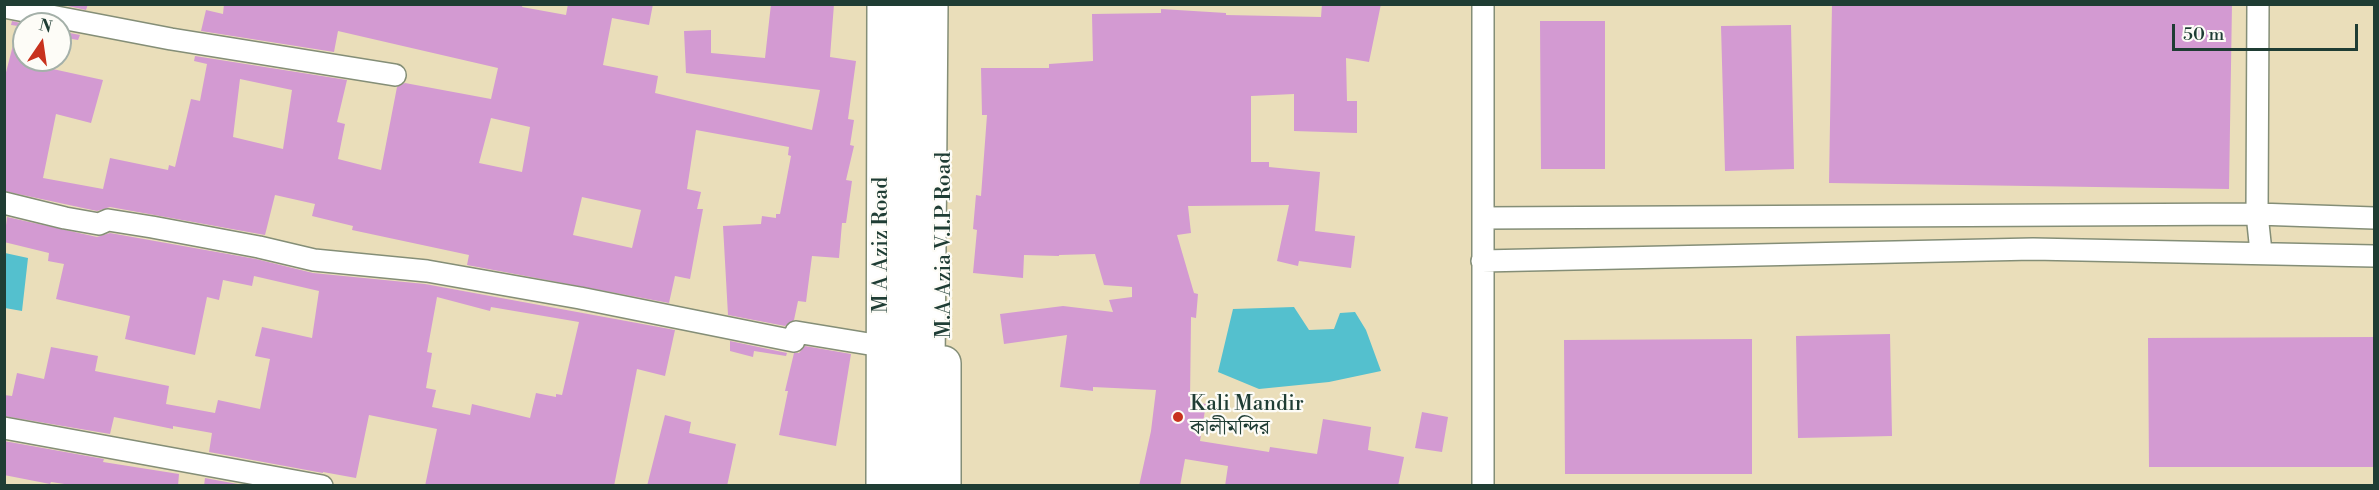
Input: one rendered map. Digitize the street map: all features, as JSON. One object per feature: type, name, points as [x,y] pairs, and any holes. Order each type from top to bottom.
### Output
[{"type":"main road","name":"M A Aziz Road","points":[[883,486],[881,346],[884,4]]},
{"type":"main road","points":[[901,4],[901,486]]},
{"type":"main road","points":[[927,486],[931,4]]},
{"type":"main road","name":"M.A Azia V.I.P Road","points":[[944,486],[946,4]]},
{"type":"street","points":[[1483,4],[1483,486]]},
{"type":"street","points":[[2258,4],[2257,214],[2260,252]]},
{"type":"street","points":[[4,6],[171,39],[395,75]]},
{"type":"street","points":[[4,202],[64,218],[99,224],[108,220],[152,227],[314,260],[427,271],[568,296],[794,341],[796,332],[881,346]]},
{"type":"street","points":[[1484,218],[2257,214],[2374,218]]},
{"type":"street","points":[[2032,215],[2033,249]]},
{"type":"street","points":[[1482,261],[2033,249],[2374,256]]},
{"type":"street","points":[[4,428],[322,486]]},
{"type":"water","points":[[5,253],[28,258],[22,311],[5,308]]},
{"type":"water","points":[[1294,307],[1309,330],[1334,329],[1340,313],[1355,312],[1366,330],[1381,371],[1329,382],[1259,389],[1218,372],[1233,309]]},
{"type":"building","points":[[59,4],[88,4],[86,10]]},
{"type":"building","points":[[224,4],[523,4],[522,7],[566,15],[568,4],[653,4],[649,25],[612,18],[603,65],[658,76],[655,93],[812,130],[820,90],[686,73],[684,31],[711,30],[711,53],[765,58],[771,4],[834,4],[830,57],[856,61],[848,119],[854,120],[850,145],[854,146],[846,180],[852,181],[846,223],[842,223],[839,258],[812,256],[806,302],[798,301],[794,320],[785,326],[728,315],[723,226],[761,224],[762,216],[776,218],[776,214],[780,214],[791,156],[788,155],[789,147],[696,130],[687,189],[701,192],[697,209],[703,209],[690,279],[675,276],[669,303],[467,265],[469,255],[352,230],[353,226],[312,216],[315,204],[275,195],[265,235],[110,207],[97,211],[4,191],[4,80],[12,49],[12,72],[66,72],[103,80],[91,123],[56,114],[43,178],[103,189],[110,158],[168,170],[169,165],[175,167],[191,99],[200,101],[207,64],[194,61],[195,56],[347,80],[337,122],[345,124],[338,159],[381,170],[397,87],[405,83],[491,99],[498,68],[338,31],[334,52],[201,31],[206,10],[223,14]],"holes":[[[240,79],[292,90],[283,149],[233,137]],[[491,118],[530,127],[522,172],[479,163]],[[582,197],[641,210],[632,248],[573,235]]]},
{"type":"building","points":[[1322,4],[1381,4],[1369,62],[1346,58],[1347,101],[1357,101],[1357,133],[1294,131],[1294,94],[1251,96],[1251,162],[1269,162],[1269,167],[1320,172],[1315,231],[1355,236],[1351,268],[1299,261],[1298,266],[1277,261],[1289,205],[1188,206],[1191,233],[1177,235],[1194,293],[1198,294],[1196,318],[1191,317],[1190,401],[1206,404],[1200,441],[1269,452],[1270,447],[1317,454],[1323,419],[1371,427],[1368,450],[1404,457],[1398,486],[1225,486],[1228,466],[1185,459],[1180,486],[1139,486],[1151,431],[1156,390],[1093,387],[1093,391],[1060,387],[1067,335],[1004,344],[1000,314],[1063,306],[1113,312],[1109,300],[1132,297],[1132,287],[1104,285],[1095,254],[1024,255],[1023,278],[973,273],[977,230],[973,229],[976,195],[981,196],[987,115],[982,115],[981,68],[1049,68],[1049,64],[1093,61],[1092,14],[1161,13],[1161,9],[1226,13],[1226,15],[1321,17]]},
{"type":"building","points":[[1832,4],[2232,4],[2229,189],[1829,183]]},
{"type":"building","points":[[1540,21],[1605,21],[1605,169],[1541,169]]},
{"type":"building","points":[[1791,25],[1794,169],[1725,171],[1721,26]]},
{"type":"building","points":[[72,33],[80,35],[78,40],[72,39]]},
{"type":"building","points":[[7,217],[97,237],[110,233],[256,259],[313,273],[425,284],[675,330],[665,376],[637,369],[614,486],[425,486],[437,429],[369,415],[356,478],[209,452],[212,433],[173,426],[173,429],[114,417],[110,434],[4,416],[4,395],[12,396],[17,373],[44,379],[51,347],[98,356],[95,371],[169,386],[166,404],[215,413],[218,400],[260,409],[270,359],[255,356],[262,327],[312,338],[319,291],[254,276],[252,286],[223,280],[219,300],[207,297],[195,355],[125,339],[130,316],[56,299],[64,264],[48,261],[49,253],[4,242]],"holes":[[[437,297],[490,311],[491,307],[579,322],[562,395],[556,394],[556,397],[536,393],[530,418],[472,404],[470,415],[432,407],[436,390],[426,388],[432,353],[427,352]]]},
{"type":"building","points":[[1890,334],[1892,436],[1798,438],[1796,336]]},
{"type":"building","points":[[2374,337],[2374,467],[2149,467],[2148,338]]},
{"type":"building","points":[[1752,339],[1752,474],[1565,474],[1564,340]]},
{"type":"building","points":[[730,341],[787,353],[786,356],[754,351],[753,357],[730,351]]},
{"type":"building","points":[[805,346],[851,354],[836,446],[779,435],[788,391],[785,391],[794,353],[799,353]]},
{"type":"building","points":[[1422,412],[1448,417],[1442,452],[1415,448]]},
{"type":"building","points":[[665,415],[691,422],[689,433],[736,444],[727,486],[647,486]]},
{"type":"building","points":[[4,441],[104,459],[103,462],[179,474],[178,486],[78,486],[51,482],[50,484],[4,475]]},
{"type":"building","points":[[205,478],[248,486],[204,486]]},
{"type":"place","name":"Kali Mandir কালীমন্দির","points":[[1178,417]]}]
